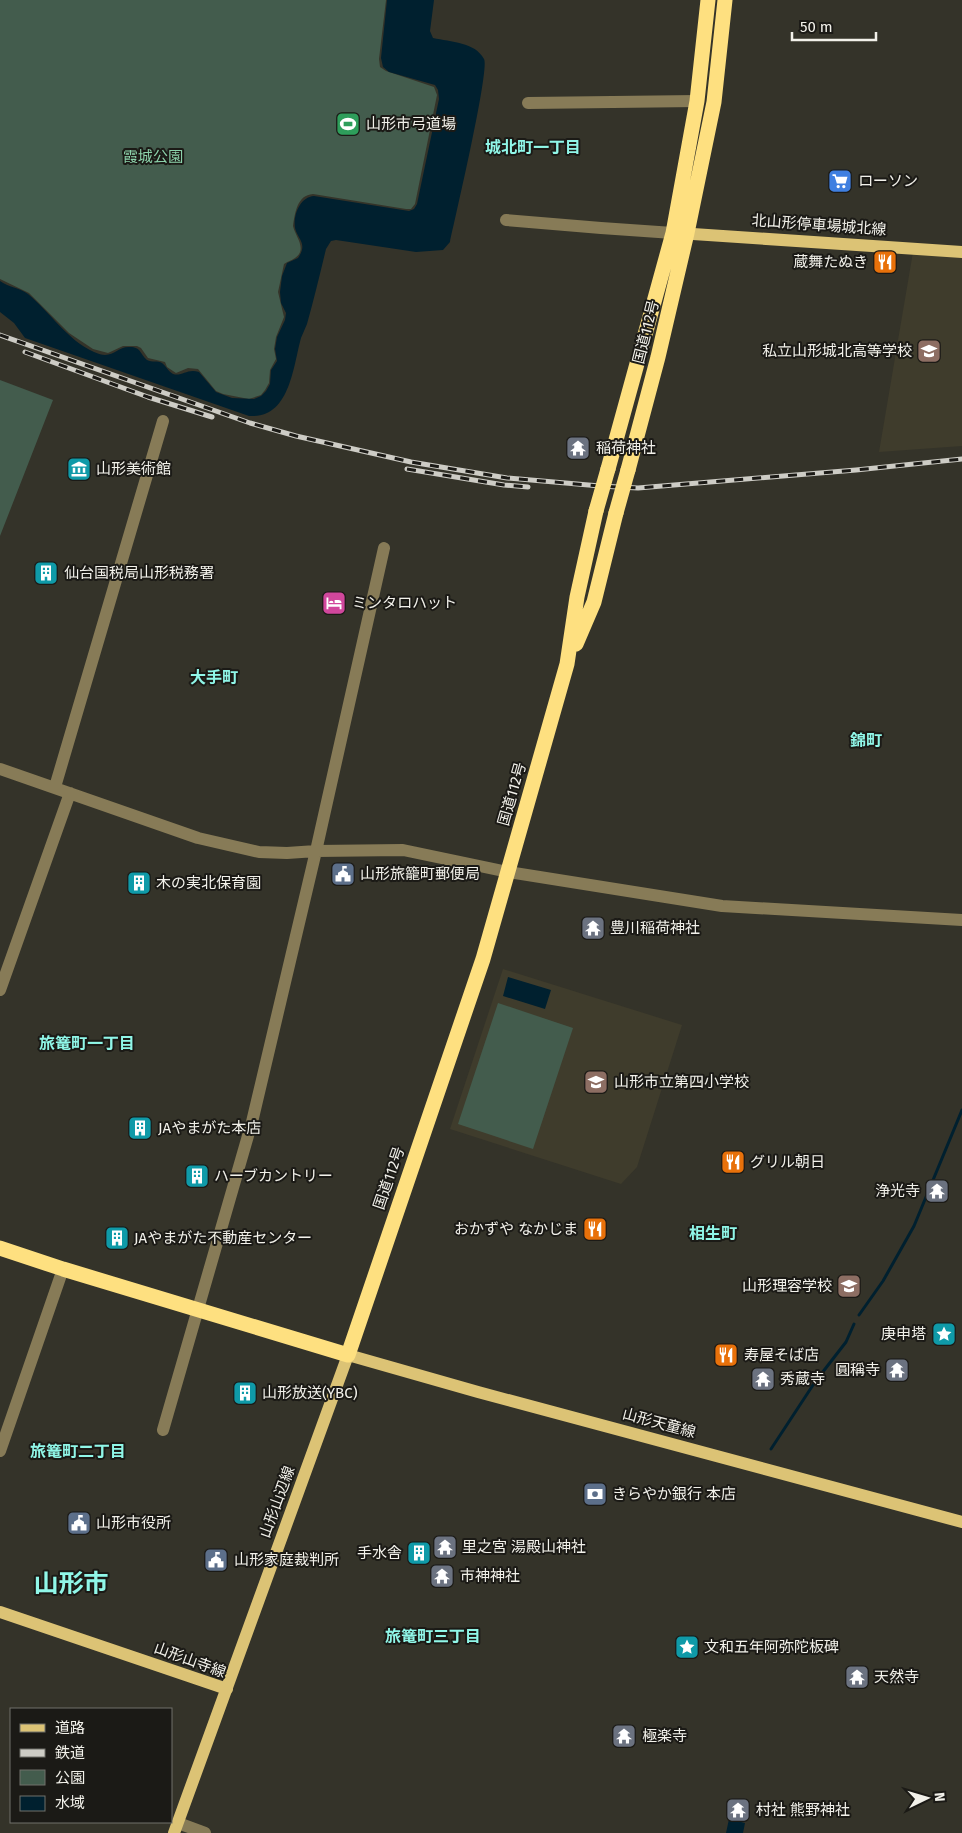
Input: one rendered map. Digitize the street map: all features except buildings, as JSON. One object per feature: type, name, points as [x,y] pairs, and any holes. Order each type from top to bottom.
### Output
[{"type":"highway","name":"国道112号","points":[[567,664],[594,602],[658,357],[680,233],[708,0]]},
{"type":"highway","name":"国道112号","points":[[348,1355],[482,959],[567,664],[577,597],[596,511],[680,233],[714,102],[725,0]]},
{"type":"highway","points":[[0,1248],[63,1269],[348,1355]]},
{"type":"main road","name":"北山形停車場城北線","points":[[680,233],[962,252]]},
{"type":"main road","name":"山形天童線","points":[[348,1355],[478,1392],[962,1522]]},
{"type":"main road","name":"山形山辺線","points":[[227,1689],[348,1355]]},
{"type":"main road","name":"山形山寺線","points":[[0,1612],[227,1689],[176,1828]]},
{"type":"street","points":[[528,103],[697,101]]},
{"type":"street","points":[[506,220],[680,233]]},
{"type":"street","points":[[55,787],[163,421]]},
{"type":"street","points":[[163,1430],[252,1122],[316,851],[384,548]]},
{"type":"street","points":[[0,768],[198,838],[259,852],[403,850],[508,872],[722,906],[962,920]]},
{"type":"street","points":[[0,990],[70,793]]},
{"type":"street","points":[[0,1451],[63,1269]]},
{"type":"street","points":[[176,1828],[205,1833]]},
{"type":"shaded area","name":"私立山形城北高等学校","points":[[913,252],[962,256],[962,446],[879,452]]},
{"type":"shaded area","points":[[503,969],[682,1025],[637,1167],[621,1184],[450,1129]]},
{"type":"green space","name":"霞城公園","points":[[0,0],[386,0],[379,59],[380,67],[386,71],[434,87],[437,95],[415,204],[411,209],[406,209],[313,194],[300,201],[293,226],[301,247],[299,254],[295,258],[284,264],[278,292],[284,317],[276,337],[274,349],[276,359],[270,370],[269,383],[261,395],[249,399],[223,394],[216,391],[198,369],[188,368],[176,373],[167,367],[165,362],[148,358],[141,348],[137,346],[123,346],[108,353],[93,349],[69,333],[29,293],[0,279]]},
{"type":"green space","points":[[0,380],[53,400],[0,536]]},
{"type":"green space","points":[[498,1003],[573,1028],[533,1149],[458,1124]]},
{"type":"water","points":[[387,0],[434,0],[430,31],[433,38],[469,46],[480,53],[484,59],[482,89],[450,242],[443,250],[416,252],[336,240],[331,241],[326,249],[310,315],[301,338],[292,376],[281,400],[273,409],[263,415],[249,416],[25,338],[14,323],[0,312],[0,281],[28,294],[67,333],[84,347],[94,352],[106,355],[125,347],[134,347],[147,360],[160,362],[173,374],[191,371],[199,372],[216,392],[232,398],[254,399],[261,396],[270,384],[271,370],[277,361],[275,349],[277,337],[285,320],[286,313],[281,303],[280,292],[282,276],[287,263],[298,258],[302,249],[295,228],[296,212],[301,203],[314,196],[409,211],[414,209],[417,204],[439,99],[438,90],[435,85],[389,72],[383,67],[381,58]]},
{"type":"water","points":[[508,977],[551,990],[545,1009],[503,996]]},
{"type":"water","points":[[729,1819],[745,1823],[743,1833],[726,1833]]},
{"type":"waterway","points":[[859,1315],[883,1281],[914,1226],[962,1110]]},
{"type":"waterway","points":[[771,1449],[815,1382],[846,1342],[854,1324]]},
{"type":"railway","points":[[0,335],[250,423],[296,436],[411,462],[507,478],[638,488],[856,470],[962,459]]},
{"type":"railway","points":[[25,352],[148,397],[212,417]]},
{"type":"railway","points":[[407,469],[504,485],[528,487]]},
{"type":"place","name":"山形市弓道場","points":[[348,124]]},
{"type":"place","name":"ローソン","points":[[840,181]]},
{"type":"place","name":"蔵舞たぬき","points":[[885,262]]},
{"type":"place","name":"私立山形城北高等学校","points":[[929,351]]},
{"type":"place","name":"稲荷神社","points":[[578,448]]},
{"type":"place","name":"山形美術館","points":[[79,469]]},
{"type":"place","name":"仙台国税局山形税務署","points":[[46,573]]},
{"type":"place","name":"ミンタロハット","points":[[334,603]]},
{"type":"place","name":"山形旅籠町郵便局","points":[[343,874]]},
{"type":"place","name":"木の実北保育園","points":[[139,883]]},
{"type":"place","name":"豊川稲荷神社","points":[[593,928]]},
{"type":"place","name":"山形市立第四小学校","points":[[596,1082]]},
{"type":"place","name":"JAやまがた本店","points":[[140,1128]]},
{"type":"place","name":"グリル朝日","points":[[733,1162]]},
{"type":"place","name":"ハーブカントリー","points":[[197,1176]]},
{"type":"place","name":"浄光寺","points":[[937,1191]]},
{"type":"place","name":"おかずや なかじま","points":[[595,1229]]},
{"type":"place","name":"JAやまがた不動産センター","points":[[117,1238]]},
{"type":"place","name":"山形理容学校","points":[[849,1286]]},
{"type":"place","name":"庚申塔","points":[[944,1334]]},
{"type":"place","name":"寿屋そば店","points":[[726,1355]]},
{"type":"place","name":"圓稱寺","points":[[897,1370]]},
{"type":"place","name":"秀蔵寺","points":[[763,1379]]},
{"type":"place","name":"山形放送(YBC)","points":[[245,1393]]},
{"type":"place","name":"きらやか銀行 本店","points":[[595,1494]]},
{"type":"place","name":"山形市役所","points":[[79,1523]]},
{"type":"place","name":"里之宮 湯殿山神社","points":[[445,1547]]},
{"type":"place","name":"手水舎","points":[[419,1553]]},
{"type":"place","name":"山形家庭裁判所","points":[[216,1560]]},
{"type":"place","name":"市神神社","points":[[442,1576]]},
{"type":"place","name":"文和五年阿弥陀板碑","points":[[687,1647]]},
{"type":"place","name":"天然寺","points":[[857,1677]]},
{"type":"place","name":"極楽寺","points":[[624,1736]]},
{"type":"place","name":"村社 熊野神社","points":[[738,1810]]},
{"type":"district","name":"城北町一丁目","points":[[533,147]]},
{"type":"district","name":"大手町","points":[[214,677]]},
{"type":"district","name":"錦町","points":[[866,740]]},
{"type":"district","name":"旅篭町一丁目","points":[[87,1043]]},
{"type":"district","name":"相生町","points":[[713,1233]]},
{"type":"district","name":"旅篭町二丁目","points":[[78,1451]]},
{"type":"district","name":"山形市","points":[[71,1583]]},
{"type":"district","name":"旅篭町三丁目","points":[[433,1636]]}]
